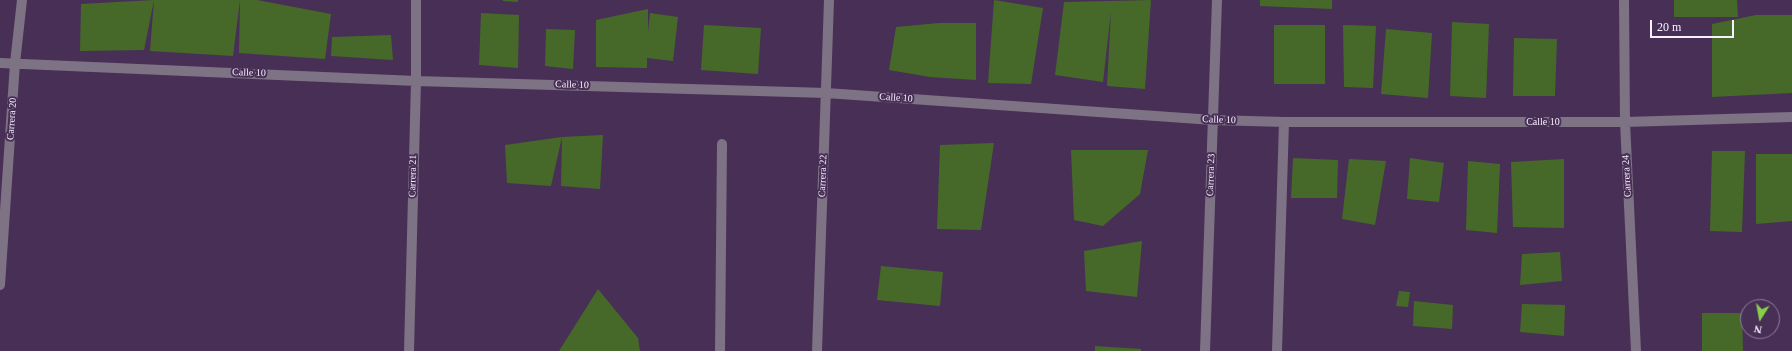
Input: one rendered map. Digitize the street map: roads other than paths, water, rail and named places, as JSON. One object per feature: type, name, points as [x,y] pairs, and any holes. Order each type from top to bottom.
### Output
[{"type":"street","name":"Carrera 20","points":[[0,285],[15,63],[22,0]]},
{"type":"street","name":"Carrera 21","points":[[409,351],[416,81],[416,0]]},
{"type":"street","name":"Carrera 22","points":[[818,351],[829,0]]},
{"type":"street","name":"Carrera 23","points":[[1205,351],[1217,0]]},
{"type":"street","name":"Carrera 24","points":[[1624,0],[1625,122],[1636,351]]},
{"type":"street","name":"Calle 10","points":[[0,62],[416,81],[826,93],[1213,120],[1284,122],[1625,122],[1792,117]]},
{"type":"street","points":[[1277,351],[1284,122]]},
{"type":"street","points":[[720,351],[722,144]]}]
